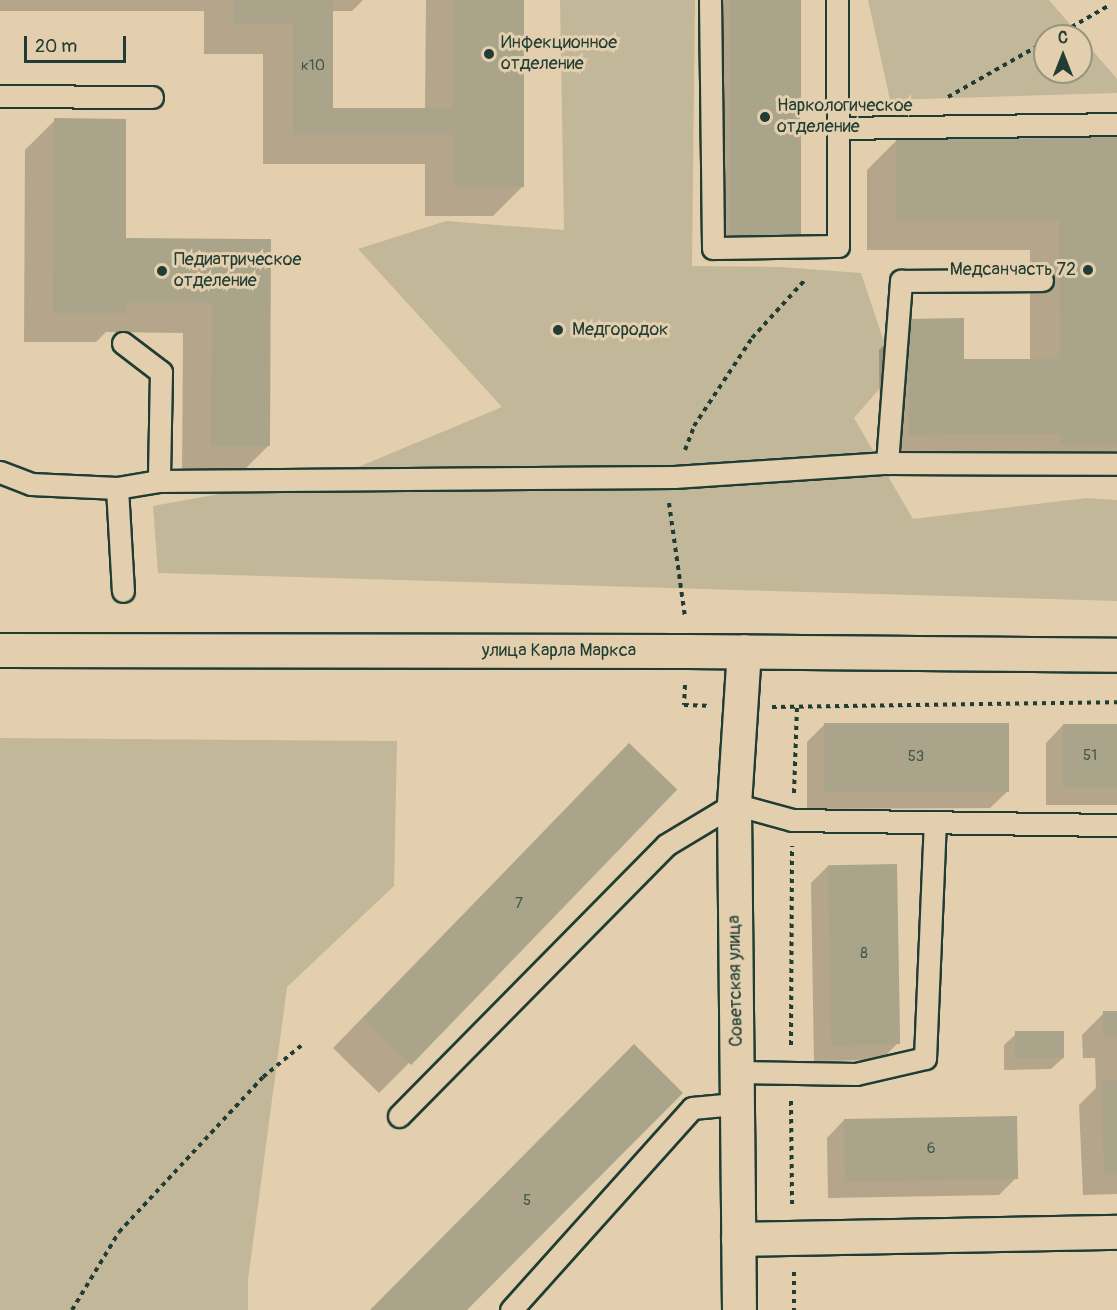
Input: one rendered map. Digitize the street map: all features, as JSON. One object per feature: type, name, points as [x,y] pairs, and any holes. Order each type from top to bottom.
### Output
[{"type":"street","name":"улица Карла Маркса","points":[[0,650],[744,651],[1117,655]]},
{"type":"street","name":"Советская улица","points":[[739,1310],[734,804],[744,651]]},
{"type":"street","points":[[738,1239],[1117,1232]]},
{"type":"lane","points":[[710,0],[713,248],[838,246],[837,0]]},
{"type":"lane","points":[[0,96],[152,97]]},
{"type":"lane","points":[[838,128],[1117,124]]},
{"type":"lane","points":[[887,464],[901,281],[1042,280]]},
{"type":"lane","points":[[123,343],[161,372],[159,480]]},
{"type":"lane","points":[[0,472],[32,484],[117,488],[159,480],[675,477],[887,464],[1117,464]]},
{"type":"lane","points":[[117,488],[123,591]]},
{"type":"lane","points":[[399,1116],[666,845],[734,804],[792,820],[1117,825]]},
{"type":"lane","points":[[511,1310],[692,1108],[736,1088],[790,1072],[856,1074],[925,1058],[935,823]]},
{"type":"path","points":[[1077,24],[1110,5]]},
{"type":"path","points":[[947,98],[1033,49]]},
{"type":"path","points":[[805,280],[752,338],[694,426],[675,477],[669,501],[687,651],[684,705],[739,708],[1117,702]]},
{"type":"path","points":[[794,1310],[790,1072],[792,820],[797,706]]},
{"type":"path","points":[[72,1310],[119,1232],[263,1077],[303,1044]]},
{"type":"shaded area","points":[[560,0],[695,0],[692,266],[780,267],[861,273],[894,372],[854,418],[913,519],[1086,498],[1117,500],[1117,601],[158,573],[153,506],[351,470],[502,407],[358,249],[446,221],[564,230]]},
{"type":"shaded area","points":[[868,0],[1049,0],[1070,24],[1033,24],[1033,84],[1093,84],[1093,51],[1117,79],[1117,93],[890,100]]},
{"type":"shaded area","points":[[0,738],[397,741],[394,886],[287,987],[248,1280],[248,1310],[0,1310]]},
{"type":"building","points":[[233,0],[333,0],[333,108],[454,108],[454,0],[524,0],[524,187],[454,187],[454,135],[293,135],[293,24],[233,24]]},
{"type":"building","name":"Наркологическое отделение","points":[[729,0],[801,0],[801,235],[729,235]]},
{"type":"building","name":"Педиатрическое отделение","points":[[54,118],[126,119],[126,238],[271,239],[270,446],[211,446],[212,303],[127,303],[127,313],[53,313]]},
{"type":"building","name":"Медсанчасть 72","points":[[1058,129],[1117,129],[1117,445],[1061,445],[1061,434],[909,435],[908,319],[964,318],[964,359],[1060,359],[1059,221],[896,221],[896,139],[1058,138]]},
{"type":"building","points":[[824,723],[1009,723],[1009,792],[824,792]]},
{"type":"building","points":[[1063,724],[1117,724],[1117,788],[1063,788]]},
{"type":"building","points":[[629,743],[677,790],[411,1065],[363,1019]]},
{"type":"building","points":[[897,864],[900,1044],[831,1045],[828,865]]},
{"type":"building","points":[[1103,1011],[1117,1011],[1117,1037],[1103,1037]]},
{"type":"building","points":[[1015,1031],[1064,1031],[1064,1058],[1015,1058]]},
{"type":"building","points":[[634,1044],[683,1093],[467,1310],[370,1310]]},
{"type":"building","points":[[1117,1080],[1117,1173],[1104,1173],[1101,1081]]},
{"type":"building","points":[[1017,1116],[1018,1179],[845,1182],[844,1119]]},
{"type":"place","name":"Инфекционное отделение","points":[[489,54]]},
{"type":"place","name":"Наркологическое отделение","points":[[765,117]]},
{"type":"place","name":"Медсанчасть 72","points":[[1088,270]]},
{"type":"place","name":"Педиатрическое отделение","points":[[162,271]]},
{"type":"place","name":"Медгородок","points":[[558,330]]}]
